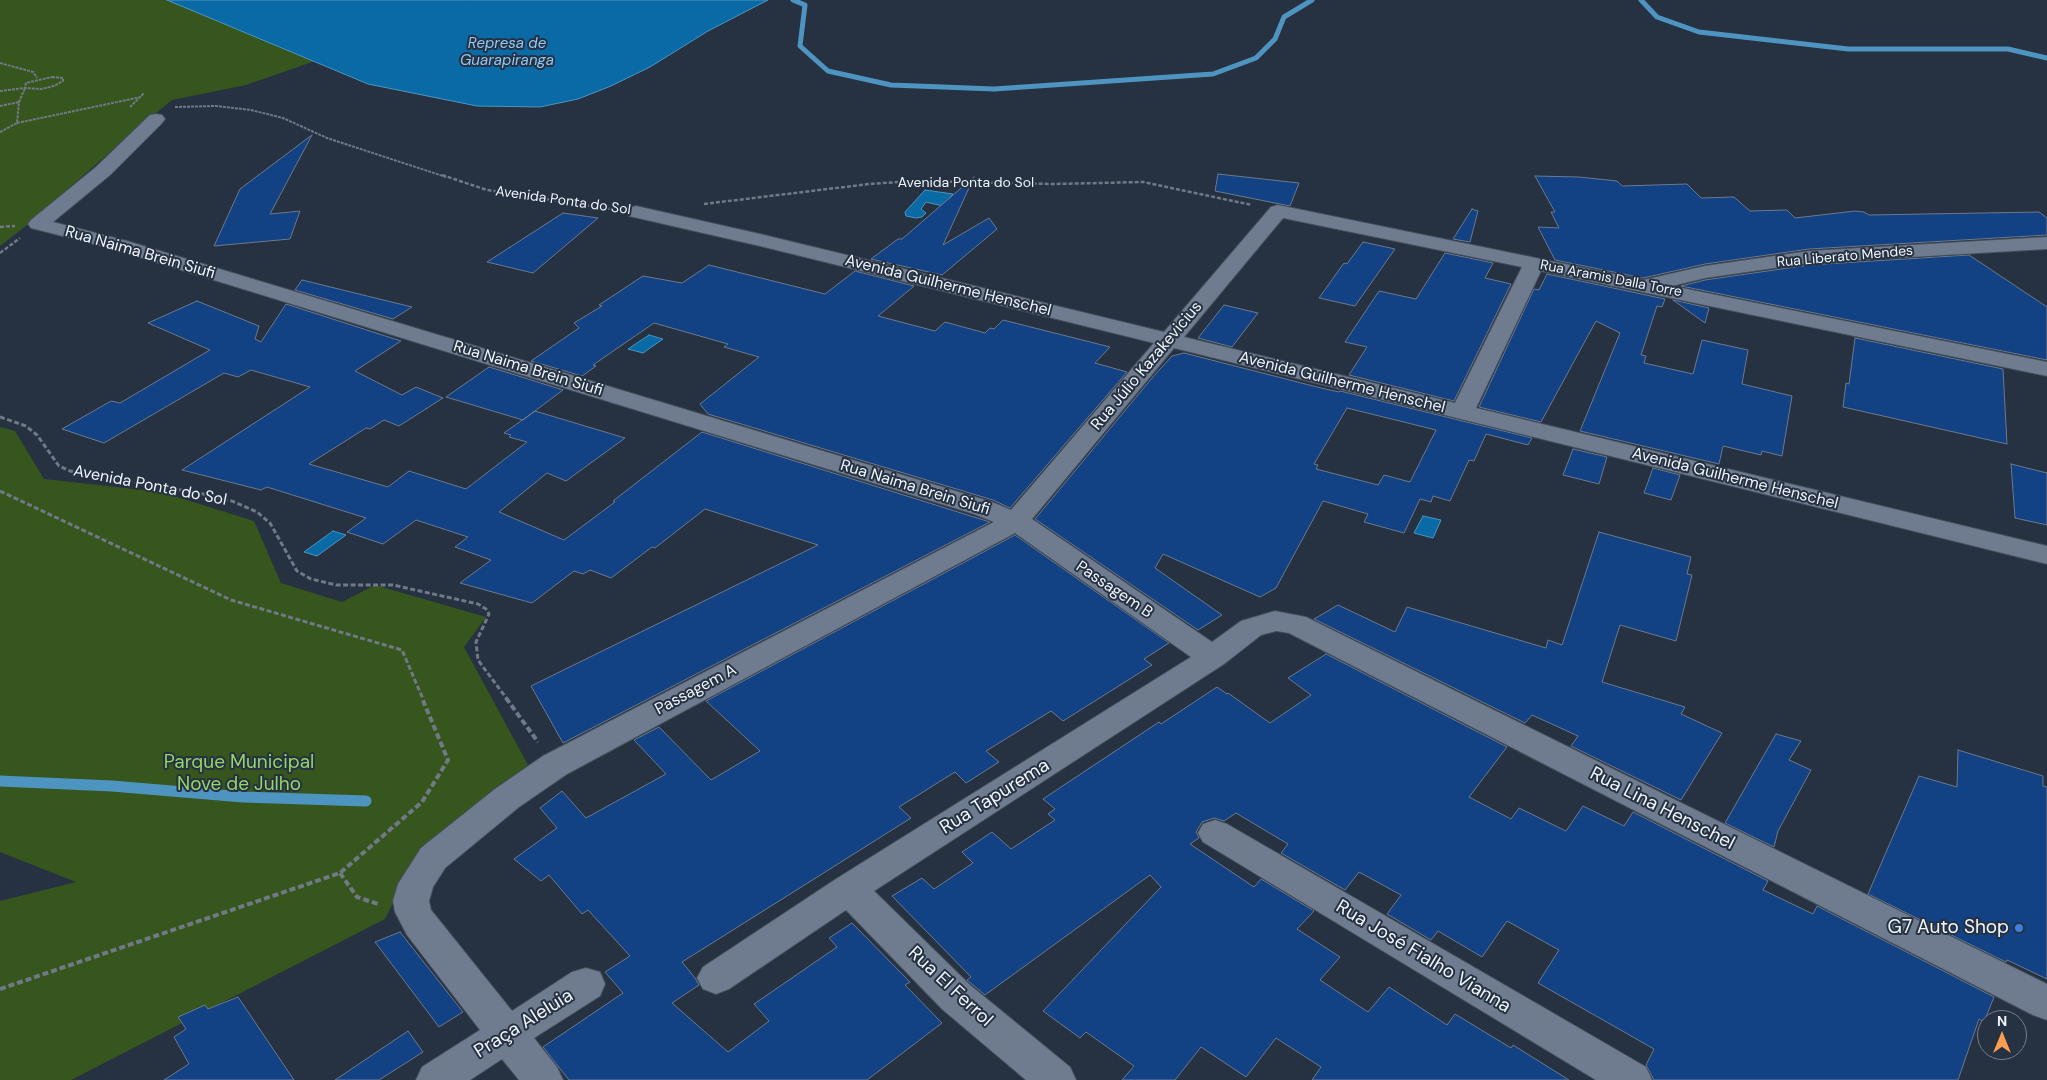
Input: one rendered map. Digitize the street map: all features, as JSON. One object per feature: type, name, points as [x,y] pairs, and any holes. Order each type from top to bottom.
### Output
[{"type":"street","name":"Rua Naima Brein Siufi","points":[[156,119],[103,171],[38,224],[176,261],[948,497],[1016,521]]},
{"type":"street","name":"Rua Aramis Dalla Torre","points":[[1278,211],[2047,369]]},
{"type":"street","name":"Rua Júlio Kazakevicius","points":[[1016,521],[1278,211]]},
{"type":"street","name":"Avenida Guilherme Henschel","points":[[636,212],[760,240],[2047,555]]},
{"type":"street","name":"Rua Liberato Mendes","points":[[1645,286],[1705,272],[1809,257],[2047,243]]},
{"type":"street","points":[[1462,412],[1535,264]]},
{"type":"street","name":"Passagem B","points":[[1016,521],[1213,657]]},
{"type":"street","name":"Passagem A","points":[[411,901],[416,884],[433,858],[507,798],[555,765],[1016,521]]},
{"type":"street","name":"Rua Tapurema","points":[[716,978],[849,888],[1213,657],[1252,628],[1275,621]]},
{"type":"street","name":"Rua Lina Henschel","points":[[1275,621],[1296,624],[2047,1003]]},
{"type":"street","name":"Rua José Fialho Vianna","points":[[1215,833],[1632,1080]]},
{"type":"street","name":"Rua El Ferrol","points":[[849,888],[956,997],[1056,1080]]},
{"type":"street","points":[[411,901],[413,912],[420,924],[543,1080]]},
{"type":"street","name":"Praça Aleluia","points":[[436,1080],[505,1034],[586,984]]},
{"type":"path","points":[[0,63],[33,72],[37,79]]},
{"type":"path","points":[[0,91],[26,88],[41,89],[63,82],[63,78],[52,76],[26,83],[26,88],[19,102],[17,122]]},
{"type":"path","points":[[130,107],[144,93]]},
{"type":"path","points":[[0,132],[17,122],[141,96]]},
{"type":"path","points":[[0,106],[19,102]]},
{"type":"path","points":[[117,102],[135,103]]},
{"type":"path","name":"Avenida Ponta do Sol","points":[[156,119],[171,108],[184,106],[216,106],[251,110],[283,118],[326,138],[487,190],[636,212]]},
{"type":"path","name":"Avenida Ponta do Sol","points":[[702,205],[869,184],[913,181],[1054,184],[1143,182],[1278,211]]},
{"type":"path","name":"Avenida Ponta do Sol","points":[[0,417],[26,426],[37,435],[59,466],[70,471],[199,494],[232,502],[258,512],[270,524],[297,570],[310,579],[336,585],[393,585],[478,604],[486,609],[489,617],[476,642],[478,660],[555,765]]},
{"type":"path","points":[[0,491],[231,600],[402,650],[448,760],[422,802],[340,873],[0,989]]},
{"type":"path","points":[[340,873],[358,898],[374,904],[398,904],[411,901]]},
{"type":"green space","points":[[0,0],[768,0],[708,31],[650,67],[611,86],[578,99],[540,107],[477,106],[368,84],[315,61],[246,85],[172,100],[0,246]]},
{"type":"green space","name":"Parque Municipal Nove de Julho","points":[[0,427],[15,431],[44,479],[161,492],[254,521],[281,583],[342,602],[375,585],[486,617],[464,647],[528,765],[413,864],[385,919],[71,1080],[0,1080],[0,901],[76,882],[0,852]]},
{"type":"water","name":"Represa de Guarapiranga","points":[[167,0],[768,0],[708,31],[650,67],[611,86],[578,99],[540,107],[477,106],[368,84]]},
{"type":"water","points":[[925,190],[953,194],[943,206],[926,202],[921,209],[926,213],[922,217],[906,216],[905,212]]},
{"type":"water","points":[[649,335],[663,339],[643,353],[628,349]]},
{"type":"water","points":[[1423,516],[1441,520],[1433,538],[1414,533]]},
{"type":"water","points":[[333,531],[346,535],[317,556],[304,552]]},
{"type":"building","points":[[312,135],[270,214],[300,211],[290,239],[214,246],[240,189]]},
{"type":"building","points":[[1218,174],[1299,183],[1290,206],[1215,191]]},
{"type":"building","points":[[1535,176],[1579,177],[1617,181],[1622,186],[1687,184],[1701,198],[1734,197],[1750,211],[1787,210],[1795,218],[1855,211],[1864,212],[1869,215],[2039,212],[2047,218],[2047,235],[1809,249],[1705,264],[1643,278],[1555,260],[1538,227],[1559,228],[1551,212],[1555,212]]},
{"type":"building","points":[[974,177],[943,245],[989,218],[997,229],[942,275],[871,259],[898,239],[902,239]]},
{"type":"building","points":[[1472,209],[1478,211],[1470,242],[1453,239]]},
{"type":"building","points":[[563,213],[598,218],[533,273],[487,262]]},
{"type":"building","points":[[1363,242],[1395,249],[1355,306],[1319,298],[1344,263],[1347,264]]},
{"type":"building","points":[[1445,253],[1493,263],[1485,278],[1511,284],[1454,401],[1349,375],[1367,347],[1345,342],[1379,291],[1416,299]]},
{"type":"building","points":[[1969,255],[2047,307],[2047,360],[1681,286],[1705,280],[1809,265]]},
{"type":"building","points":[[709,265],[825,294],[855,271],[914,286],[878,316],[935,331],[945,322],[985,333],[990,328],[994,329],[1003,320],[1110,347],[1095,363],[1127,372],[1010,508],[993,500],[708,414],[700,404],[759,357],[724,347],[728,344],[654,323],[593,365],[596,366],[582,376],[531,361],[579,328],[574,323],[602,306],[599,305],[643,276],[682,283]]},
{"type":"building","points":[[1547,274],[1665,299],[1662,307],[1657,306],[1641,355],[1646,356],[1644,363],[1693,374],[1702,340],[1748,350],[1742,384],[1792,396],[1782,456],[1762,451],[1761,455],[1723,446],[1719,464],[1580,431],[1620,333],[1596,321],[1541,422],[1479,407],[1534,289],[1539,290]]},
{"type":"building","points":[[302,280],[412,307],[393,319],[295,290]]},
{"type":"building","points":[[1673,300],[1709,308],[1705,323]]},
{"type":"building","points":[[197,301],[259,326],[255,339],[261,342],[286,304],[401,341],[355,371],[402,395],[416,387],[443,398],[399,426],[384,420],[370,429],[366,428],[309,464],[388,487],[409,471],[466,489],[527,442],[509,437],[511,435],[504,433],[535,411],[625,438],[566,481],[547,473],[499,512],[564,540],[615,502],[613,501],[702,432],[990,522],[563,743],[531,686],[818,545],[705,509],[655,548],[652,547],[611,578],[590,570],[583,574],[574,571],[532,603],[460,583],[491,560],[455,547],[468,537],[416,520],[383,544],[347,532],[366,518],[267,487],[261,490],[182,470],[310,387],[251,370],[238,377],[224,373],[104,443],[62,429],[111,401],[120,403],[210,350],[148,323]]},
{"type":"building","points":[[1224,305],[1258,313],[1232,347],[1198,338]]},
{"type":"building","points":[[1855,338],[2003,369],[2007,444],[1843,407],[1846,383],[1849,384]]},
{"type":"building","points":[[1184,353],[1532,438],[1528,445],[1486,434],[1474,461],[1469,460],[1450,501],[1433,496],[1431,502],[1420,499],[1404,533],[1364,522],[1368,514],[1323,501],[1276,588],[1260,597],[1163,554],[1155,568],[1222,615],[1198,630],[1035,519],[1172,356]],"holes":[[[1347,408],[1436,430],[1410,482],[1384,475],[1378,485],[1316,469],[1318,465],[1314,464]]]},
{"type":"building","points":[[489,367],[563,390],[523,420],[446,397]]},
{"type":"building","points":[[1573,449],[1607,457],[1599,484],[1563,475]]},
{"type":"building","points":[[2011,464],[2047,473],[2047,525],[2015,518]]},
{"type":"building","points":[[1653,468],[1680,475],[1671,500],[1644,493]]},
{"type":"building","points":[[1599,532],[1691,557],[1687,574],[1692,575],[1676,641],[1620,625],[1602,682],[1685,707],[1681,714],[1722,733],[1681,800],[1571,746],[1578,736],[1532,715],[1525,723],[1314,619],[1338,605],[1395,632],[1407,607],[1546,648],[1548,640],[1562,645]]},
{"type":"building","points":[[1015,535],[1169,643],[1144,659],[1152,665],[1063,721],[1051,711],[986,751],[999,762],[966,783],[955,772],[899,807],[911,818],[682,962],[699,985],[672,1003],[728,1052],[769,1021],[754,1004],[837,947],[829,938],[852,923],[910,982],[905,985],[942,1023],[867,1080],[569,1080],[543,1047],[623,993],[605,972],[630,956],[588,910],[582,914],[549,875],[541,881],[514,859],[557,828],[540,808],[562,791],[586,818],[666,774],[634,740],[659,727],[711,780],[760,751],[706,701]]},
{"type":"building","points":[[1326,654],[1507,747],[1469,797],[1511,819],[1519,808],[1566,831],[1583,806],[1624,826],[1633,812],[1768,881],[1763,890],[1813,914],[1817,906],[1994,997],[1989,1010],[1977,1010],[1977,1025],[1958,1080],[1654,1080],[1646,1065],[1654,1049],[1538,983],[1559,950],[1507,921],[1482,957],[1438,931],[1431,940],[1387,914],[1401,895],[1359,872],[1345,890],[1281,853],[1288,844],[1236,813],[1224,821],[1214,818],[1202,822],[1196,832],[1199,838],[1190,844],[1254,887],[1261,879],[1314,911],[1297,929],[1340,957],[1320,980],[1368,1012],[1389,987],[1447,1025],[1455,1014],[1511,1048],[1513,1045],[1569,1080],[1312,1080],[1321,1067],[1276,1038],[1246,1077],[1201,1047],[1175,1080],[1122,1080],[1134,1066],[1086,1032],[1080,1038],[1043,1011],[1161,887],[1150,875],[985,995],[967,980],[971,977],[892,896],[922,878],[934,889],[973,863],[962,852],[992,832],[1011,849],[1055,820],[1048,814],[1055,809],[1043,799],[1159,722],[1161,724],[1217,687],[1270,723],[1311,695],[1288,678]]},
{"type":"building","points":[[1776,734],[1801,741],[1789,760],[1811,770],[1778,831],[1774,847],[1725,823]]},
{"type":"building","points":[[1958,750],[2043,776],[2043,786],[2047,787],[2047,979],[2007,960],[2006,962],[1868,894],[1919,776],[1957,787]]},
{"type":"building","points":[[400,932],[463,1012],[439,1027],[375,942]]},
{"type":"building","points":[[238,997],[294,1080],[164,1080],[189,1064],[174,1037],[186,1029],[178,1017],[205,1005],[208,1009]]},
{"type":"building","points":[[408,1031],[423,1052],[379,1080],[335,1080]]},
{"type":"waterway","points":[[793,0],[805,5],[800,46],[828,71],[891,85],[994,89],[1213,74],[1256,58],[1275,39],[1284,17],[1312,0]]},
{"type":"waterway","points":[[1641,0],[1657,17],[1699,32],[1848,49],[2008,49],[2047,58]]},
{"type":"waterway","points":[[0,781],[112,786],[243,797],[366,801]]},
{"type":"place","name":"G7 Auto Shop","points":[[2019,928]]}]
